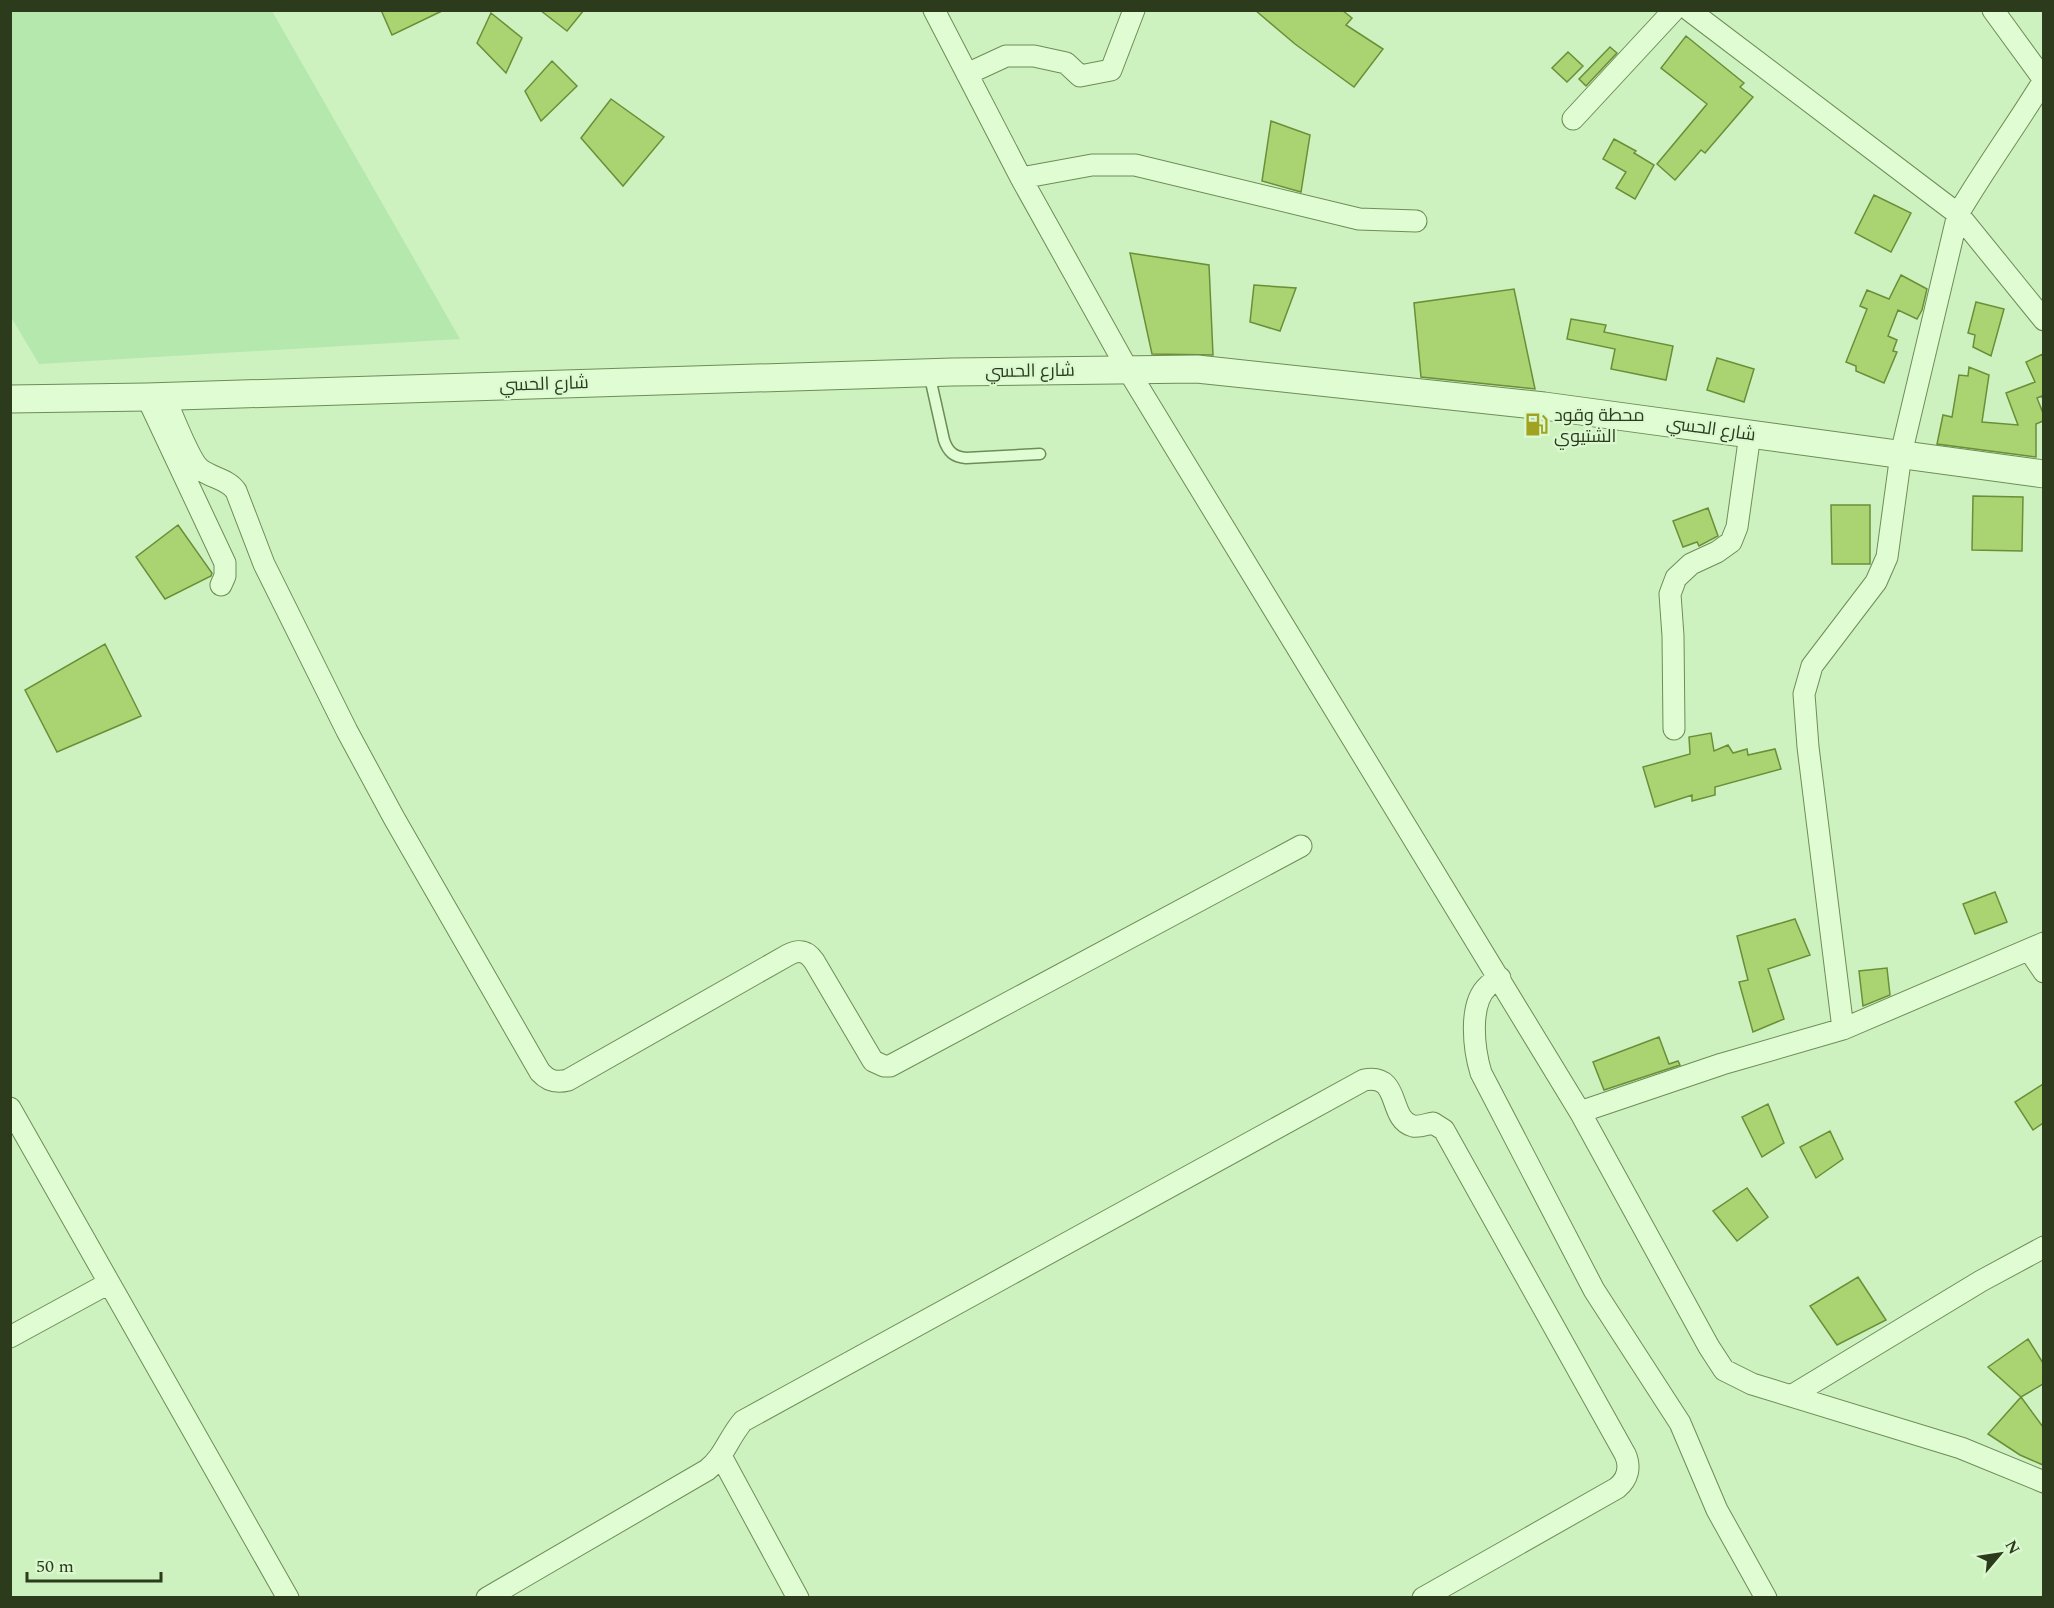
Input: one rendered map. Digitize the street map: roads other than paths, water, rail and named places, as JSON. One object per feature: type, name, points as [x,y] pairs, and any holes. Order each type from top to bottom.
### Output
[{"type":"street","points":[[934,10],[1021,178],[1128,370],[1580,1112],[1709,1347],[1724,1370],[1752,1384],[1961,1448],[2043,1482]]},
{"type":"street","points":[[967,74],[1006,56],[1034,56],[1066,63],[1080,76],[1112,70],[1134,10]]},
{"type":"street","points":[[1573,119],[1674,10]]},
{"type":"street","points":[[1689,10],[1958,214],[2043,320]]},
{"type":"street","points":[[1843,1029],[1808,747],[1804,694],[1812,666],[1876,582],[1887,557],[1901,454],[1958,214],[2043,80],[1993,10]]},
{"type":"street","points":[[1021,178],[1092,165],[1135,165],[1359,219],[1416,221]]},
{"type":"street","name":"شارع الحسي","points":[[10,399],[929,372],[1197,369],[1544,406],[2043,474]]},
{"type":"street","points":[[155,396],[225,563],[225,576],[221,585]]},
{"type":"street","points":[[155,396],[197,466],[214,478],[230,484],[236,491],[264,564],[347,731],[399,827],[540,1072],[551,1080],[558,1082],[568,1080],[788,955],[799,951],[810,956],[814,961],[873,1061],[890,1066],[1301,846]]},
{"type":"street","points":[[1674,729],[1670,594],[1676,578],[1691,564],[1717,552],[1731,542],[1737,527],[1750,434]]},
{"type":"street","points":[[1580,1112],[1722,1064],[1843,1029],[2036,946],[2043,972]]},
{"type":"street","points":[[1500,978],[1488,986],[1481,996],[1476,1011],[1475,1052],[1481,1073],[1594,1290],[1680,1424],[1717,1510],[1766,1598]]},
{"type":"street","points":[[487,1598],[707,1470],[721,1456],[732,1435],[743,1421],[1364,1080],[1376,1079],[1391,1092],[1399,1114],[1405,1121],[1418,1126],[1433,1123],[1444,1130],[1625,1454],[1629,1466],[1626,1478],[1617,1488],[1423,1598]]},
{"type":"street","points":[[10,1107],[288,1598]]},
{"type":"street","points":[[1791,1396],[1981,1281],[2043,1247]]},
{"type":"street","points":[[10,1322],[106,1277]]},
{"type":"street","points":[[10,1337],[106,1277]]},
{"type":"street","points":[[721,1456],[798,1598]]},
{"type":"lane","points":[[929,372],[946,448],[951,454],[959,458],[1040,454]]},
{"type":"place","name":"محطة وقود الشتيوي","points":[[1536,425]]}]
